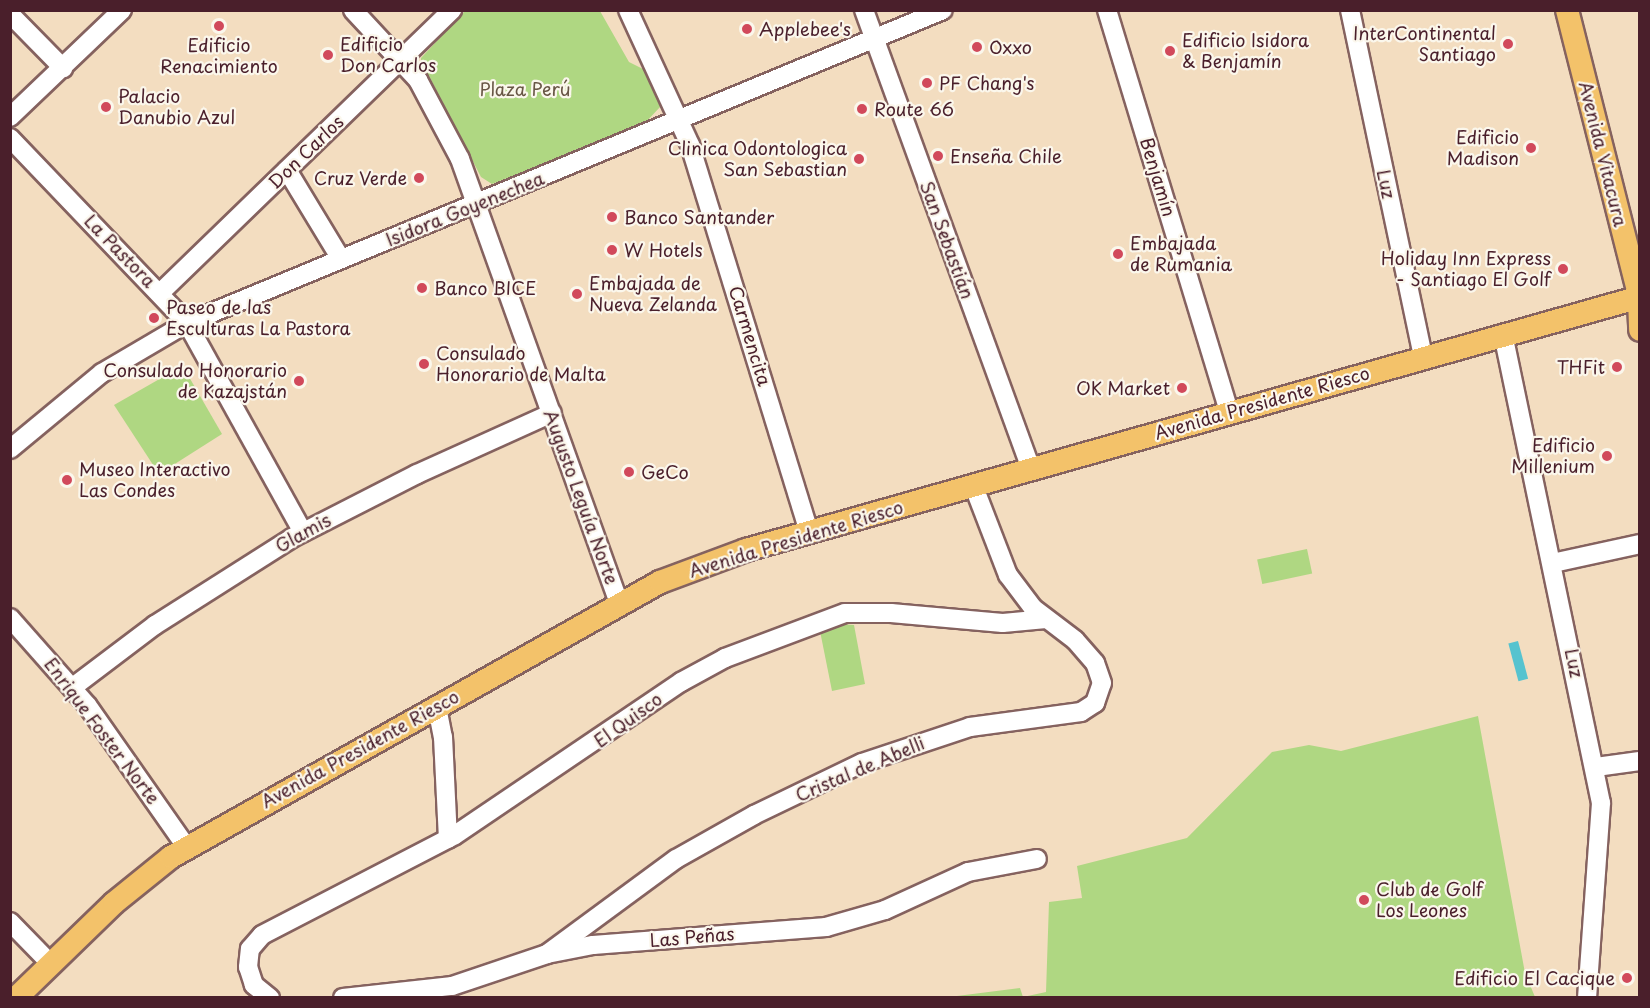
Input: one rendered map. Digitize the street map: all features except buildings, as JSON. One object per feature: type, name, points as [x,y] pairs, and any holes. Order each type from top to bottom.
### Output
[{"type":"main road","name":"Avenida Vitacura","points":[[1567,10],[1634,258],[1640,330]]},
{"type":"main road","name":"Avenida Presidente Riesco","points":[[16,998],[135,884],[187,848],[619,603],[699,566],[809,531],[974,487],[1229,412],[1639,297]]},
{"type":"street","points":[[10,117],[122,10]]},
{"type":"street","name":"Augusto Leguía Norte","points":[[352,10],[401,60],[428,94],[478,204],[619,603]]},
{"type":"street","name":"Don Carlos","points":[[160,292],[452,10]]},
{"type":"street","name":"Carmencita","points":[[628,10],[681,121],[809,531]]},
{"type":"street","name":"San Sebastián","points":[[864,10],[1031,470]]},
{"type":"street","name":"Isidora Goyenechea","points":[[10,448],[102,373],[187,323],[875,41],[943,10]]},
{"type":"street","name":"Benjamín","points":[[1107,10],[1229,412]]},
{"type":"street","name":"Luz","points":[[1350,10],[1423,357]]},
{"type":"street","points":[[10,14],[63,68]]},
{"type":"street","name":"La Pastora","points":[[10,138],[160,292],[187,323],[303,532]]},
{"type":"street","points":[[287,170],[341,259]]},
{"type":"street","name":"Luz","points":[[1503,334],[1596,767],[1601,814],[1587,998]]},
{"type":"street","name":"Glamis","points":[[73,687],[191,601],[303,532],[552,413]]},
{"type":"street","name":"Cristal de Abelli","points":[[547,954],[676,859],[754,815],[862,763],[970,727],[1081,712],[1095,703],[1102,683],[1095,663],[1075,640],[1046,619],[1021,592],[1000,561],[974,487]]},
{"type":"street","points":[[1553,563],[1640,544]]},
{"type":"street","name":"El Quisco","points":[[270,998],[251,980],[248,967],[250,949],[277,926],[448,839],[562,766],[681,682],[725,658],[811,623],[845,614],[891,613],[1003,623],[1046,619]]},
{"type":"street","name":"Enrique Foster Norte","points":[[10,618],[73,687],[187,848]]},
{"type":"street","points":[[436,706],[443,737],[448,839]]},
{"type":"street","points":[[1596,767],[1640,760]]},
{"type":"street","name":"Las Peñas","points":[[343,998],[452,986],[547,954],[603,944],[826,927],[885,910],[968,872],[1037,859]]},
{"type":"street","points":[[10,922],[51,964]]},
{"type":"green space","name":"Plaza Perú","points":[[465,11],[600,11],[629,62],[645,70],[661,106],[644,124],[492,184],[481,177],[430,78],[421,68],[421,58]]},
{"type":"green space","points":[[177,369],[185,370],[222,434],[159,474],[114,405]]},
{"type":"green space","points":[[1307,549],[1312,573],[1262,584],[1257,560]]},
{"type":"green space","points":[[838,624],[854,625],[865,684],[832,691],[820,631]]},
{"type":"green space","points":[[1478,716],[1525,973],[1535,997],[1023,997],[1046,992],[1049,902],[1082,898],[1077,866],[1187,838],[1272,752],[1309,745],[1341,751]]},
{"type":"green space","points":[[1020,988],[1023,997],[949,997]]},
{"type":"water","points":[[1518,641],[1528,679],[1518,681],[1508,644]]},
{"type":"place","name":"Edificio Renacimiento","points":[[219,26]]},
{"type":"place","name":"Applebee's","points":[[747,29]]},
{"type":"place","name":"InterContinental Santiago","points":[[1508,44]]},
{"type":"place","name":"Oxxo","points":[[977,47]]},
{"type":"place","name":"Edificio Isidora & Benjamín","points":[[1170,51]]},
{"type":"place","name":"Edificio Don Carlos","points":[[328,55]]},
{"type":"place","name":"PF Chang's","points":[[927,83]]},
{"type":"place","name":"Palacio Danubio Azul","points":[[106,107]]},
{"type":"place","name":"Route 66","points":[[862,109]]},
{"type":"place","name":"Edificio Madison","points":[[1531,148]]},
{"type":"place","name":"Enseña Chile","points":[[938,156]]},
{"type":"place","name":"Clinica Odontologica San Sebastian","points":[[859,159]]},
{"type":"place","name":"Cruz Verde","points":[[419,178]]},
{"type":"place","name":"Banco Santander","points":[[612,217]]},
{"type":"place","name":"W Hotels","points":[[612,250]]},
{"type":"place","name":"Embajada de Rumania","points":[[1118,254]]},
{"type":"place","name":"Holiday Inn Express - Santiago El Golf","points":[[1563,269]]},
{"type":"place","name":"Banco BICE","points":[[422,288]]},
{"type":"place","name":"Embajada de Nueva Zelanda","points":[[577,294]]},
{"type":"place","name":"Paseo de las Esculturas La Pastora","points":[[154,318]]},
{"type":"place","name":"Consulado Honorario de Malta","points":[[424,364]]},
{"type":"place","name":"THFit","points":[[1617,367]]},
{"type":"place","name":"Consulado Honorario de Kazajstán","points":[[299,381]]},
{"type":"place","name":"OK Market","points":[[1182,388]]},
{"type":"place","name":"Edificio Millenium","points":[[1607,456]]},
{"type":"place","name":"GeCo","points":[[629,472]]},
{"type":"place","name":"Museo Interactivo Las Condes","points":[[67,480]]},
{"type":"place","name":"Club de Golf Los Leones","points":[[1364,900]]},
{"type":"place","name":"Edificio El Cacique","points":[[1627,978]]}]
